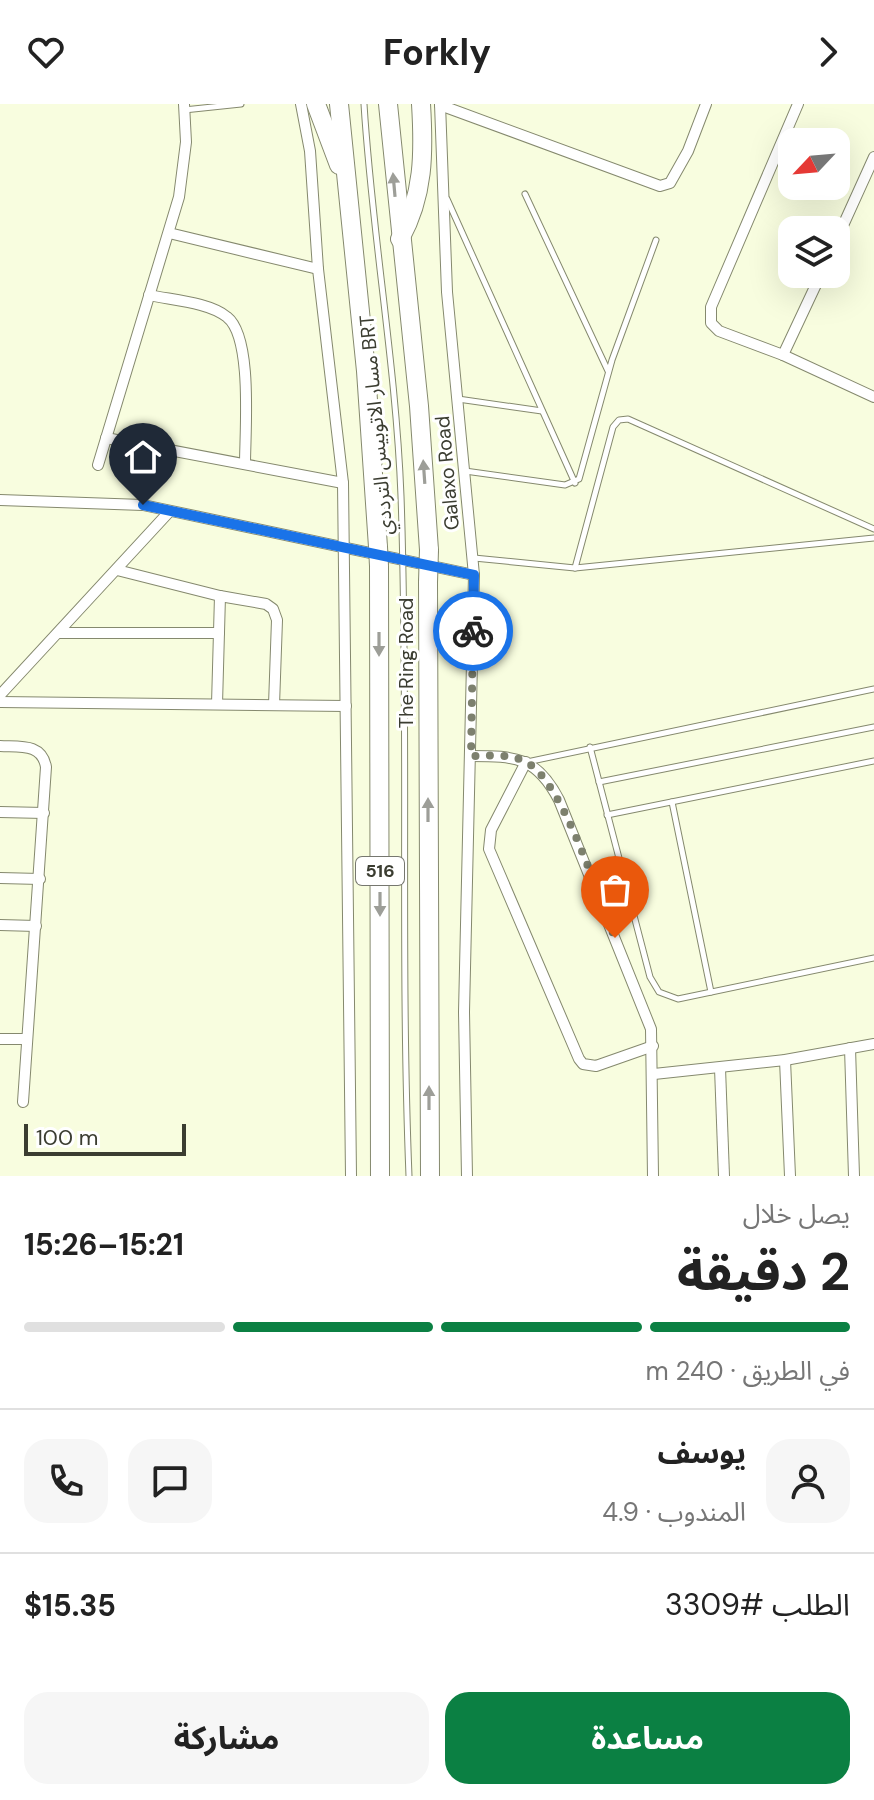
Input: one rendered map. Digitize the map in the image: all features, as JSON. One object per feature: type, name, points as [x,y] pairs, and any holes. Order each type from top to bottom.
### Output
[{"type":"highway","points":[[316,104],[345,176]]},
{"type":"highway","name":"The Ring Road","points":[[339,104],[366,371],[379,557],[380,1176]]},
{"type":"highway","name":"The Ring Road","points":[[388,104],[419,406],[429,550],[430,1176]]},
{"type":"highway","points":[[400,239],[415,212],[420,185],[421,104]]},
{"type":"street","points":[[301,104],[313,185],[318,269],[343,483],[351,1176]]},
{"type":"street","points":[[440,104],[660,186],[670,183],[688,151],[706,104]]},
{"type":"street","name":"Galaxo Road","points":[[440,104],[447,292],[474,575],[464,1012],[467,1176]]},
{"type":"street","points":[[798,104],[709,315],[715,329],[783,355],[874,397]]},
{"type":"street","points":[[98,465],[169,233],[185,161],[184,107]]},
{"type":"street","points":[[847,216],[874,157]]},
{"type":"street","points":[[169,233],[318,269]]},
{"type":"street","points":[[783,355],[814,288]]},
{"type":"street","points":[[149,295],[219,312],[232,321],[241,342],[245,464]]},
{"type":"street","points":[[106,438],[343,483]]},
{"type":"street","points":[[0,500],[122,503],[474,575]]},
{"type":"street","points":[[0,695],[169,512]]},
{"type":"street","points":[[117,570],[220,596],[266,604],[273,609],[277,620],[274,705]]},
{"type":"street","points":[[217,704],[220,596]]},
{"type":"street","points":[[58,633],[219,633]]},
{"type":"street","points":[[0,702],[346,706]]},
{"type":"street","points":[[0,746],[33,748],[43,755],[46,767],[23,1102]]},
{"type":"street","points":[[471,756],[507,756],[526,762],[546,777],[559,800],[648,1021],[654,1074],[653,1176]]},
{"type":"street","points":[[526,762],[491,830],[489,849],[579,1059],[589,1067],[596,1066],[653,1046]]},
{"type":"street","points":[[0,812],[44,813]]},
{"type":"street","points":[[0,878],[40,879]]},
{"type":"street","points":[[0,925],[36,926]]},
{"type":"street","points":[[0,1039],[27,1039]]},
{"type":"street","points":[[654,1074],[785,1060],[874,1044]]},
{"type":"street","points":[[850,1048],[854,1176]]},
{"type":"street","points":[[785,1060],[790,1176]]},
{"type":"street","points":[[720,1068],[724,1176]]},
{"type":"lane","points":[[184,107],[241,104]]},
{"type":"lane","name":"مسار الاتوبيس الترددي BRT","points":[[364,104],[371,210],[390,365],[401,495],[409,1176]]},
{"type":"lane","points":[[443,189],[575,483]]},
{"type":"lane","points":[[525,194],[609,372]]},
{"type":"lane","points":[[465,471],[565,485],[575,483],[581,474],[609,372],[656,240]]},
{"type":"lane","points":[[458,399],[543,411]]},
{"type":"lane","points":[[575,568],[613,427],[619,420],[628,419],[874,529]]},
{"type":"lane","points":[[473,558],[575,568],[874,538]]},
{"type":"lane","points":[[526,762],[874,689]]},
{"type":"lane","points":[[599,782],[874,727]]},
{"type":"lane","points":[[590,747],[652,983],[671,998],[874,958]]},
{"type":"lane","points":[[607,815],[874,761]]},
{"type":"lane","points":[[672,802],[711,992]]},
{"type":"way so far","points":[[473,631],[471,756],[517,758],[546,777],[559,800],[615,938]]},
{"type":"route","points":[[143,505],[474,575],[473,631]]}]
